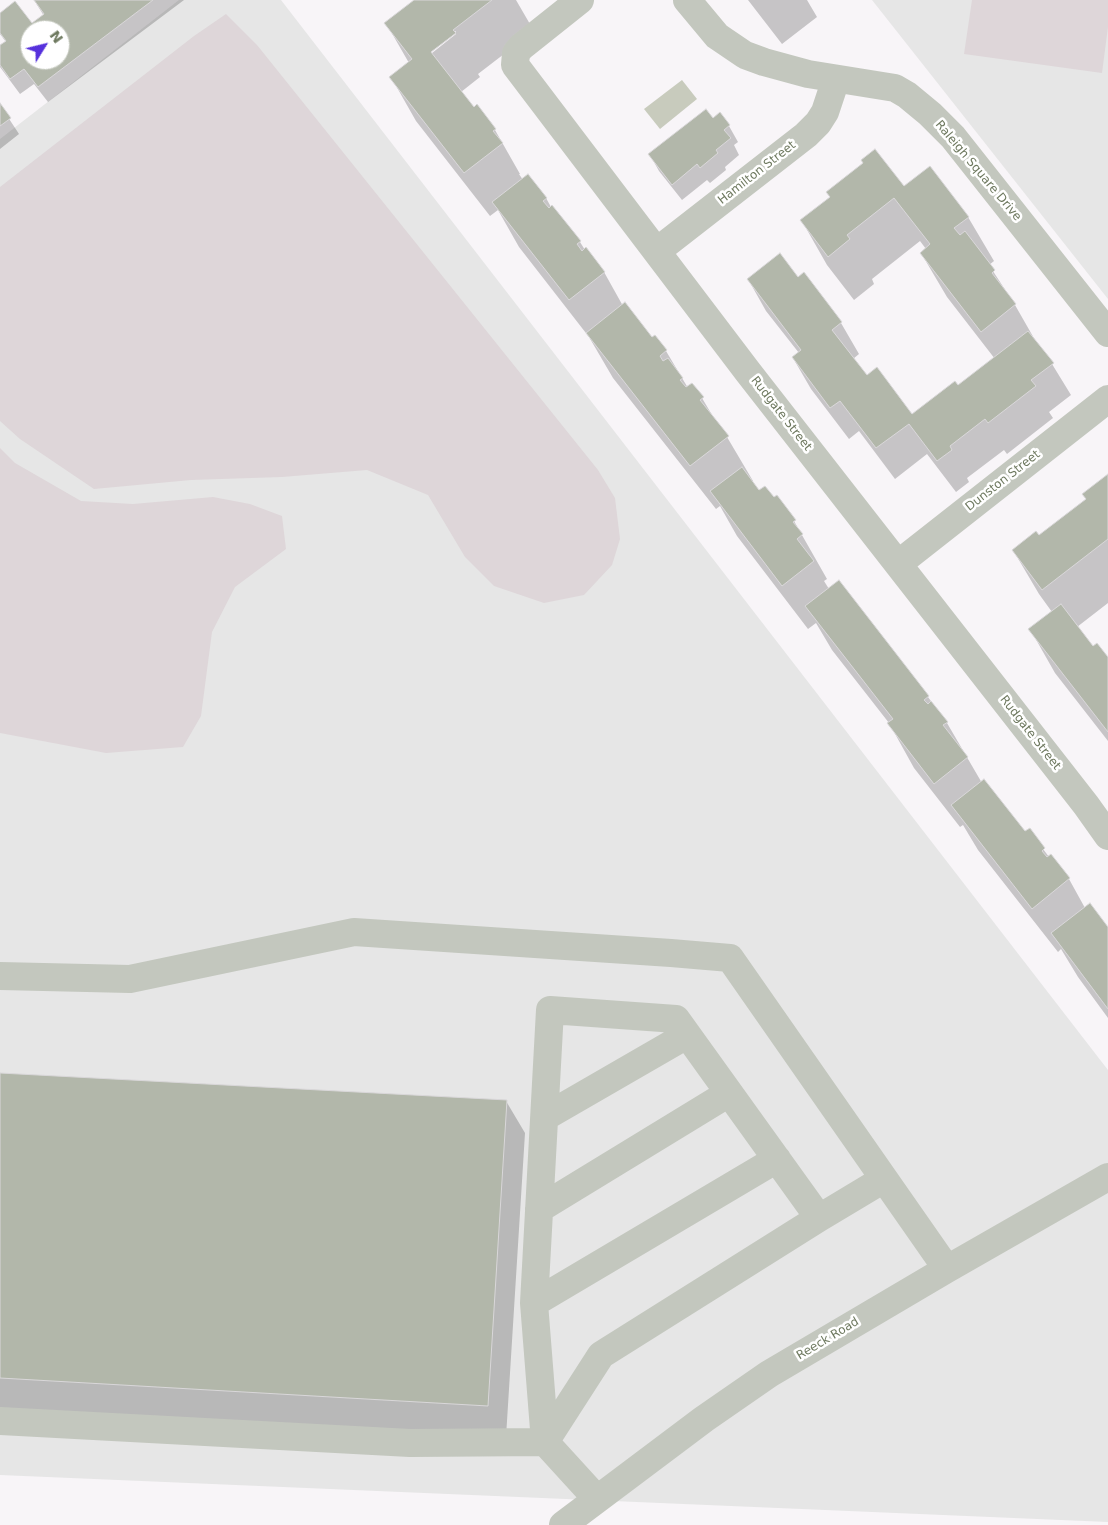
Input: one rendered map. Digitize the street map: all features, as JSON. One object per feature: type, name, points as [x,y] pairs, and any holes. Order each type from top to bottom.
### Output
[{"type":"street","name":"Rudgate Street","points":[[580,0],[521,47],[516,54],[514,65],[748,372],[1086,805],[1108,836]]},
{"type":"street","name":"Raleigh Square Drive","points":[[686,0],[717,36],[745,55],[808,74],[895,88],[906,95],[930,114],[953,137],[1108,333]]},
{"type":"street","name":"Hamilton Street","points":[[657,251],[806,135],[818,123],[825,112],[836,79]]},
{"type":"street","name":"Dunston Street","points":[[898,564],[1108,400]]},
{"type":"street","points":[[0,976],[130,979],[354,932],[730,958],[947,1269]]},
{"type":"street","points":[[598,1499],[545,1442],[534,1303],[550,1010],[676,1019],[820,1218]]},
{"type":"street","points":[[544,1117],[687,1035]]},
{"type":"street","points":[[539,1209],[729,1093]]},
{"type":"street","points":[[534,1303],[777,1159]]},
{"type":"street","name":"Reeck Road","points":[[563,1525],[704,1419],[769,1374],[1108,1177]]},
{"type":"street","points":[[545,1442],[601,1355],[884,1179]]},
{"type":"street","points":[[0,1421],[410,1443],[545,1442]]},
{"type":"shaded area","points":[[179,0],[281,0],[1108,1070],[1108,1522],[0,1475],[0,139]]},
{"type":"shaded area","points":[[872,0],[1108,0],[1108,299]]},
{"type":"shaded area","points":[[972,0],[1108,0],[1108,27],[1102,73],[964,54]]},
{"type":"shaded area","points":[[226,14],[257,45],[598,470],[615,498],[620,539],[612,565],[584,595],[544,603],[494,586],[465,557],[428,495],[367,470],[282,477],[191,480],[94,489],[20,439],[0,421],[0,187],[194,36]]},
{"type":"shaded area","points":[[682,80],[697,99],[660,129],[644,109]]},
{"type":"shaded area","points":[[0,448],[15,463],[81,501],[133,504],[213,497],[250,504],[282,516],[286,549],[235,587],[212,632],[201,716],[183,747],[106,753],[0,733]]},
{"type":"building","points":[[34,0],[153,0],[70,63],[70,20],[36,20],[44,14]]},
{"type":"building","points":[[414,0],[492,0],[453,30],[456,33],[431,52],[474,107],[477,104],[496,129],[493,131],[503,143],[464,173],[389,77],[412,59],[384,23]]},
{"type":"building","points":[[15,1],[30,20],[20,20],[20,70],[23,70],[10,79],[0,65],[0,45],[6,41],[0,33],[0,13]]},
{"type":"building","points":[[25,70],[60,70],[38,87]]},
{"type":"building","points":[[0,103],[11,118],[0,126]]},
{"type":"building","points":[[706,109],[713,118],[720,112],[730,125],[724,130],[731,138],[716,150],[718,153],[700,168],[697,164],[672,185],[648,154]]},
{"type":"building","points":[[875,149],[904,186],[930,166],[969,217],[954,228],[960,235],[965,231],[995,270],[992,273],[1016,304],[981,332],[920,253],[930,244],[894,198],[847,235],[850,239],[828,257],[800,220],[830,197],[826,192],[863,163],[861,160]]},
{"type":"building","points":[[528,174],[547,198],[543,201],[549,208],[552,205],[581,241],[577,244],[582,251],[586,247],[605,272],[569,300],[492,202]]},
{"type":"building","points":[[780,253],[798,277],[804,272],[842,322],[832,330],[867,375],[877,367],[912,414],[955,381],[958,385],[1028,331],[1054,363],[1031,380],[1036,386],[988,423],[985,419],[950,446],[952,450],[937,461],[909,424],[876,448],[840,401],[830,408],[792,357],[801,350],[747,279]]},
{"type":"building","points":[[625,302],[652,337],[655,335],[667,350],[660,356],[663,361],[668,358],[683,378],[680,380],[686,387],[692,383],[704,397],[700,400],[729,436],[690,466],[586,333]]},
{"type":"building","points":[[742,467],[759,490],[765,486],[774,497],[777,495],[796,520],[793,522],[803,534],[797,539],[814,561],[782,586],[710,491]]},
{"type":"building","points":[[1108,474],[1108,539],[1042,590],[1012,550],[1036,531],[1039,535],[1086,499],[1082,494]]},
{"type":"building","points":[[839,580],[929,696],[924,700],[928,704],[931,701],[948,722],[943,725],[968,757],[934,784],[887,723],[893,719],[805,606]]},
{"type":"building","points":[[1061,604],[1093,646],[1097,643],[1108,657],[1108,732],[1028,629]]},
{"type":"building","points":[[984,779],[1025,831],[1030,828],[1045,848],[1042,851],[1047,857],[1051,854],[1070,878],[1032,909],[951,805]]},
{"type":"building","points":[[1090,903],[1108,927],[1108,1009],[1051,933]]},
{"type":"building","points":[[0,1073],[507,1100],[488,1406],[0,1378]]}]
